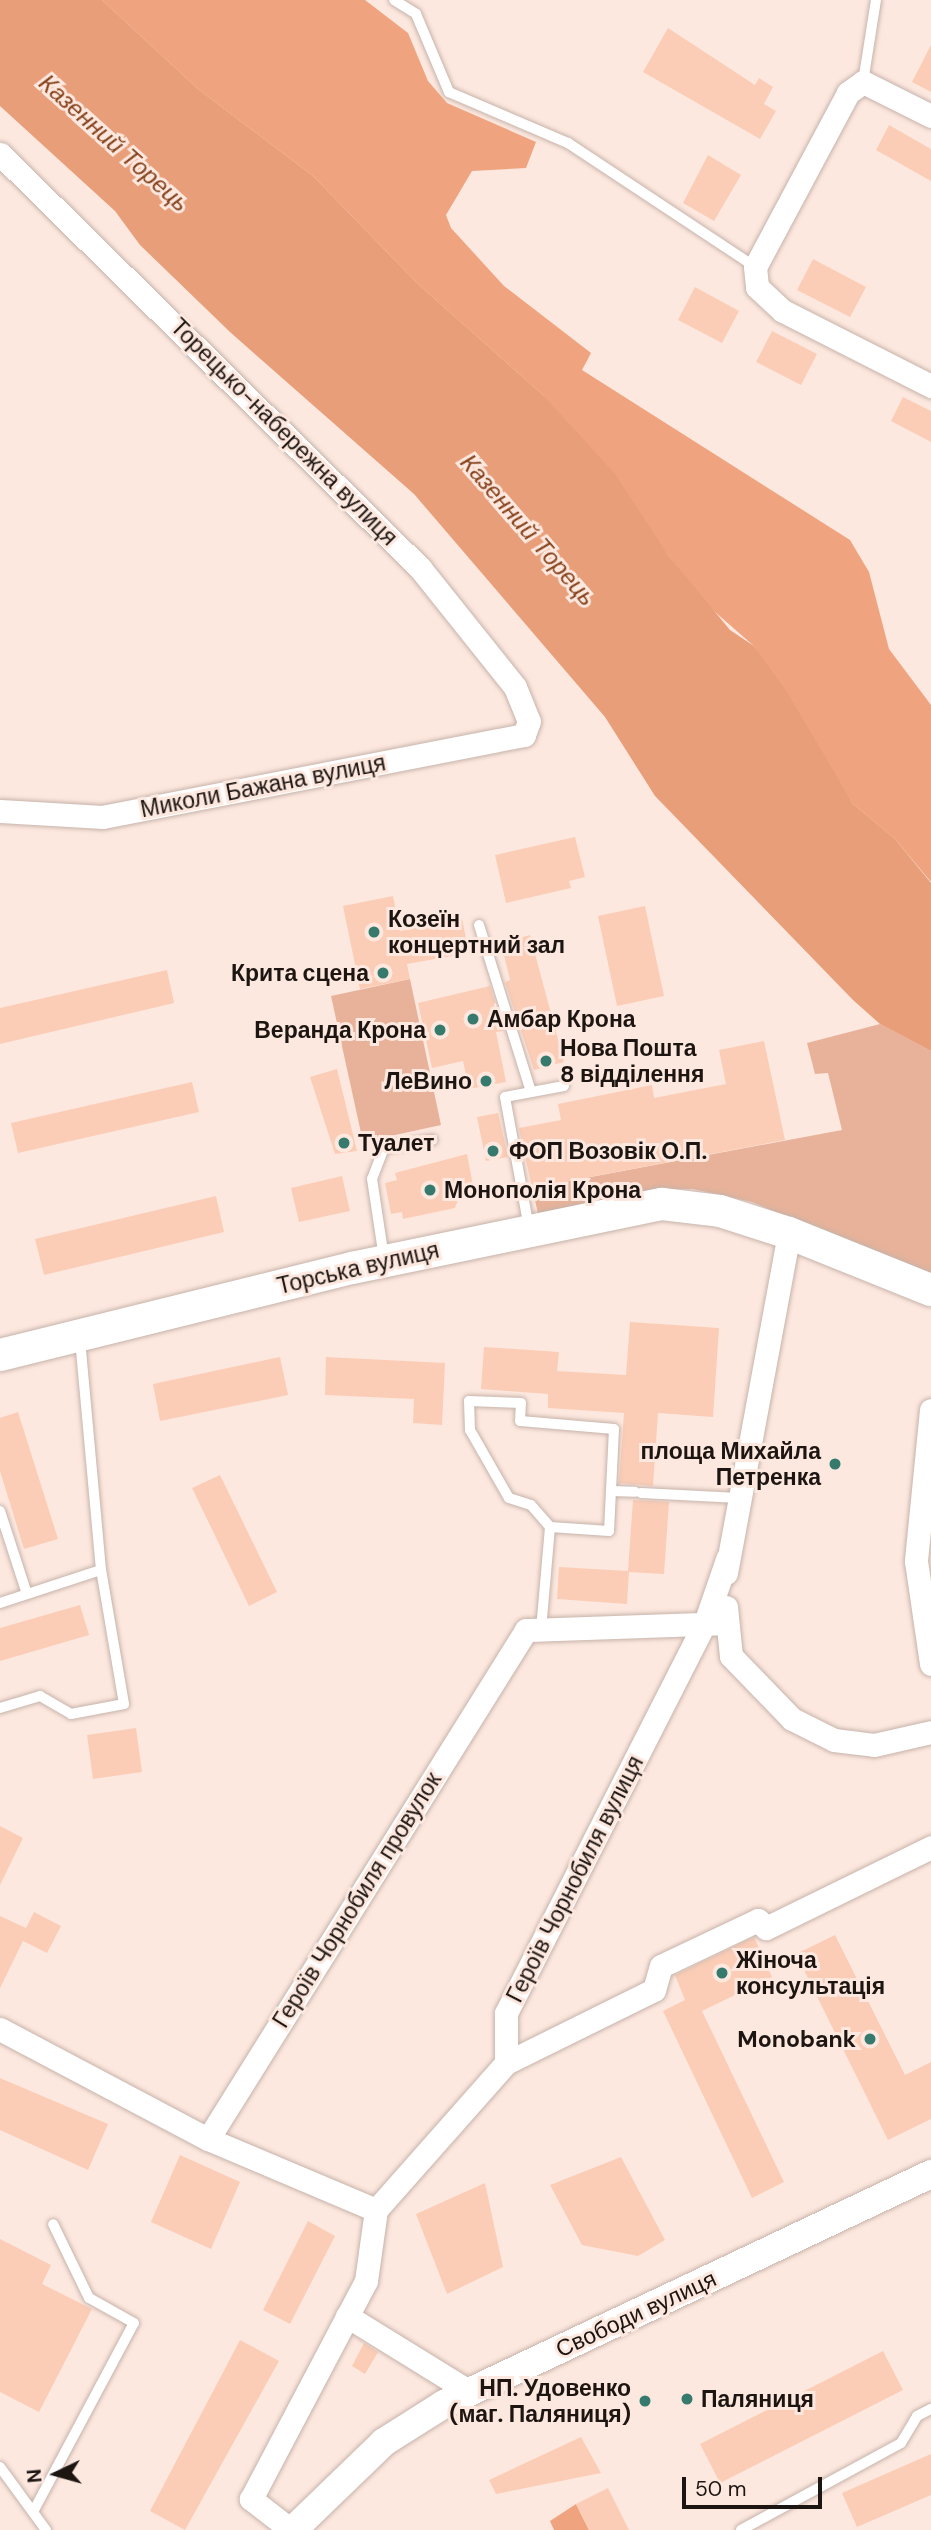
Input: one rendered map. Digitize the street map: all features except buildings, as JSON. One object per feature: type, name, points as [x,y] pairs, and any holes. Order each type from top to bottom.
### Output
[{"type":"main road","name":"Торська вулиця","points":[[0,1355],[385,1261],[662,1204],[720,1211],[789,1233]]},
{"type":"main road","points":[[789,1233],[931,1290]]},
{"type":"street","points":[[931,116],[863,82],[835,113],[755,267],[757,287],[783,311],[931,386]]},
{"type":"street","name":"Торецько-набережна вулиця","points":[[0,154],[420,568],[515,687],[529,721],[524,736]]},
{"type":"street","name":"Миколи Бажана вулиця","points":[[0,811],[103,817],[524,736]]},
{"type":"street","points":[[789,1233],[715,1621],[731,1656],[752,1684],[792,1719],[834,1740],[874,1745],[931,1732]]},
{"type":"street","points":[[931,1410],[924,1561],[931,1664]]},
{"type":"street","points":[[541,1630],[715,1621]]},
{"type":"street","name":"Героїв Чорнобиля вулиця","points":[[506,2063],[506,2013],[715,1621]]},
{"type":"street","name":"Героїв Чорнобиля провулок","points":[[208,2139],[526,1630],[541,1630]]},
{"type":"street","points":[[292,2530],[251,2499],[366,2281],[376,2210],[506,2063],[654,1990],[661,1966],[758,1920],[766,1928],[931,1847]]},
{"type":"street","points":[[0,2029],[208,2139],[376,2210]]},
{"type":"street","name":"Свободи вулиця","points":[[292,2530],[384,2442],[470,2392],[931,2174]]},
{"type":"street","points":[[348,2316],[470,2392]]},
{"type":"lane","points":[[394,0],[416,14],[449,92],[568,143],[755,267]]},
{"type":"lane","points":[[863,82],[876,0]]},
{"type":"lane","points":[[479,925],[531,1092]]},
{"type":"lane","points":[[530,1231],[505,1097],[564,1086]]},
{"type":"lane","points":[[385,1261],[372,1179],[384,1148],[432,1140]]},
{"type":"lane","points":[[0,1708],[40,1696],[71,1714],[124,1704],[101,1570],[79,1334]]},
{"type":"lane","points":[[469,1401],[521,1403],[520,1421],[614,1429],[609,1531],[550,1527],[531,1505],[509,1498],[470,1430],[469,1401]]},
{"type":"lane","points":[[611,1491],[738,1498]]},
{"type":"lane","points":[[0,1511],[27,1594]]},
{"type":"lane","points":[[541,1630],[550,1527]]},
{"type":"lane","points":[[0,1603],[101,1570]]},
{"type":"lane","points":[[33,2512],[134,2323],[89,2298],[53,2224]]},
{"type":"lane","points":[[741,2530],[756,2526],[901,2443],[917,2416],[931,2409]]},
{"type":"lane","points":[[0,2467],[46,2530]]},
{"type":"shaded area","points":[[102,0],[365,0],[408,33],[428,81],[447,103],[536,142],[526,168],[472,171],[446,215],[451,228],[504,286],[591,353],[582,370],[850,540],[869,572],[889,649],[931,705],[931,882],[895,839],[853,804],[754,646],[707,605],[543,395],[418,284],[313,176],[198,89]]},
{"type":"shaded area","points":[[410,979],[441,1125],[363,1142],[331,996]]},
{"type":"shaded area","points":[[880,1024],[931,1051],[931,1278],[752,1202],[693,1189],[658,1189],[538,1213],[532,1188],[842,1130],[828,1073],[815,1074],[807,1043]]},
{"type":"shaded area","points":[[576,2504],[589,2530],[554,2530],[550,2521]]},
{"type":"water","name":"Казенний Торець","points":[[0,0],[102,0],[198,89],[313,176],[418,284],[543,395],[615,474],[668,555],[730,630],[754,646],[787,692],[853,804],[895,839],[931,883],[931,1051],[880,1024],[853,1000],[655,796],[605,717],[414,494],[230,332],[140,245],[115,211],[0,106]]},
{"type":"place","name":"Козеїн концертний зал","points":[[374,932]]},
{"type":"place","name":"Крита сцена","points":[[383,973]]},
{"type":"place","name":"Амбар Крона","points":[[473,1019]]},
{"type":"place","name":"Веранда Крона","points":[[440,1030]]},
{"type":"place","name":"Нова Пошта 8 відділення","points":[[546,1061]]},
{"type":"place","name":"ЛеВино","points":[[486,1081]]},
{"type":"place","name":"Туалет","points":[[344,1143]]},
{"type":"place","name":"ФОП Возовік О.П.","points":[[493,1151]]},
{"type":"place","name":"Монополія Крона","points":[[430,1190]]},
{"type":"place","name":"площа Михайла Петренка","points":[[835,1464]]},
{"type":"place","name":"Жіноча консультація","points":[[722,1973]]},
{"type":"place","name":"Monobank","points":[[870,2039]]},
{"type":"place","name":"Паляниця","points":[[687,2399]]},
{"type":"place","name":"НП. Удовенко (маг. Паляниця)","points":[[645,2401]]}]
